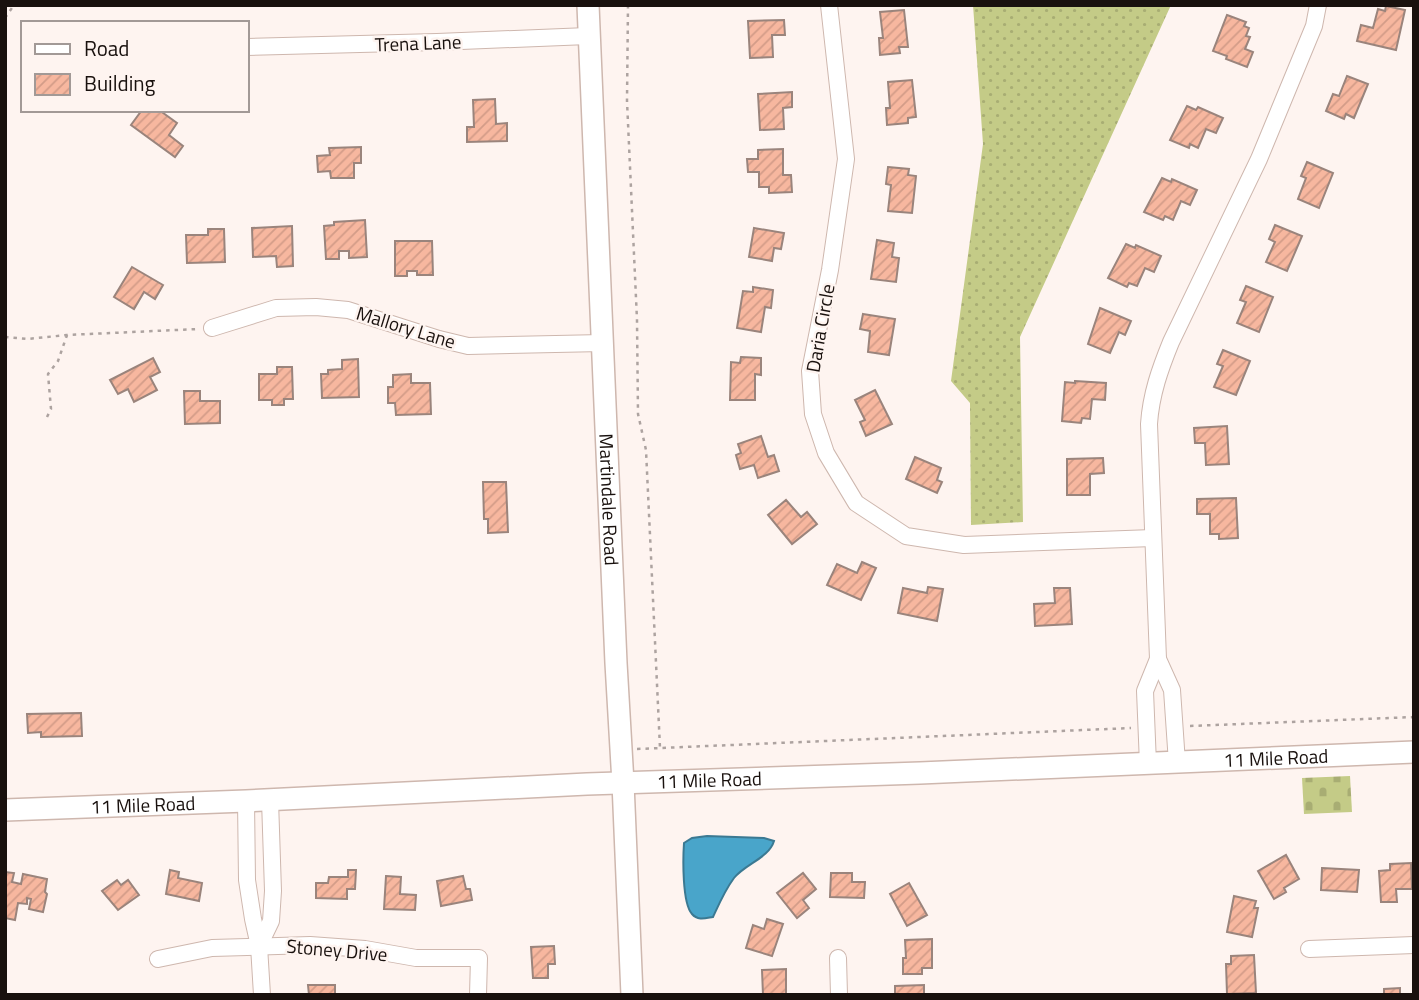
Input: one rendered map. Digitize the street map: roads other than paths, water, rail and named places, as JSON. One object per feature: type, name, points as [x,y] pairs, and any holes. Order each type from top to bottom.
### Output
[{"type":"street","name":"Martindale Road","points":[[588,5],[615,663],[632,995]]},
{"type":"street","name":"Daria Circle","points":[[829,5],[846,159],[830,270],[810,371],[813,414],[826,453],[856,503],[906,536],[964,545],[1153,538]]},
{"type":"street","points":[[1177,763],[1172,690],[1158,659],[1149,424],[1152,395],[1171,342],[1259,159],[1314,26],[1318,5]]},
{"type":"street","name":"Trena Lane","points":[[248,47],[437,43],[588,36]]},
{"type":"street","name":"Mallory Lane","points":[[212,328],[276,308],[316,307],[348,310],[468,346],[603,343]]},
{"type":"street","points":[[1148,765],[1145,691],[1158,659]]},
{"type":"street","name":"11 Mile Road","points":[[5,810],[1414,752]]},
{"type":"street","points":[[259,946],[271,921],[273,891],[270,800]]},
{"type":"street","points":[[246,801],[247,880],[259,946],[262,995]]},
{"type":"street","points":[[1309,949],[1414,944]]},
{"type":"street","name":"Stoney Drive","points":[[158,959],[212,948],[310,945],[365,949],[416,958],[479,958],[478,995]]},
{"type":"street","points":[[838,958],[839,995]]},
{"type":"water","points":[[692,838],[764,838],[774,841],[767,852],[734,878],[713,917],[697,918],[692,914],[686,900],[684,843]]}]
